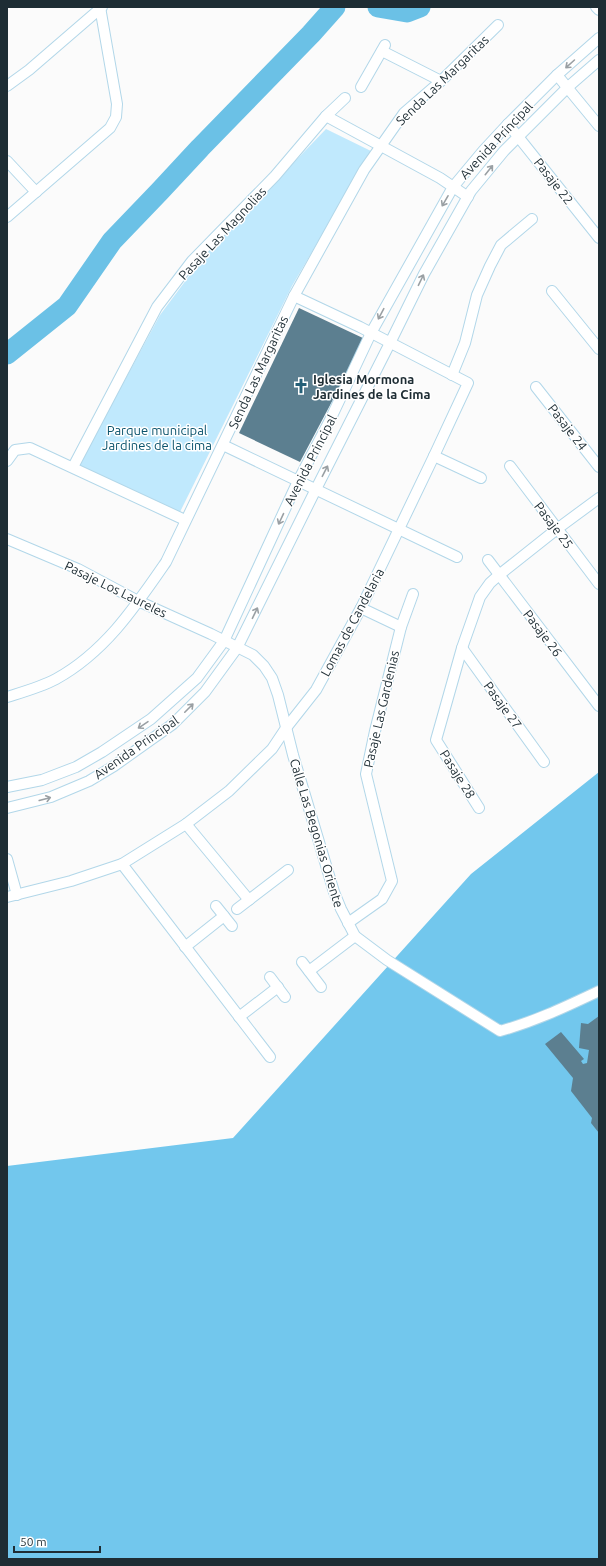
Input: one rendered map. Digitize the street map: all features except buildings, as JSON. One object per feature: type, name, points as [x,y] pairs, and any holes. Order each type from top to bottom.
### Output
[{"type":"street","points":[[7,86],[29,70],[101,7]]},
{"type":"street","points":[[7,217],[110,128],[116,117],[117,104],[101,7]]},
{"type":"street","points":[[596,7],[599,10]]},
{"type":"street","name":"Senda Las Margaritas","points":[[7,697],[55,680],[84,660],[117,629],[138,601],[166,562],[294,296],[364,170],[404,113],[441,81],[498,25]]},
{"type":"street","name":"Avenida Principal","points":[[7,787],[42,780],[76,768],[151,719],[197,678],[224,641],[298,481],[331,418],[371,333],[453,187],[482,151],[508,124],[599,38]]},
{"type":"street","points":[[361,87],[383,48],[441,81]]},
{"type":"street","name":"Avenida Principal","points":[[7,808],[50,797],[88,781],[114,766],[173,724],[205,692],[238,648],[424,274],[468,197],[504,151],[568,87],[599,60]]},
{"type":"street","points":[[558,76],[599,126]]},
{"type":"street","name":"Pasaje Las Magnolias","points":[[73,467],[158,307],[192,261],[275,176],[326,116],[345,98]]},
{"type":"street","points":[[326,116],[440,178],[468,197]]},
{"type":"street","name":"Pasaje 22","points":[[508,124],[599,238]]},
{"type":"street","points":[[7,161],[36,192]]},
{"type":"street","points":[[452,375],[465,343],[477,295],[490,266],[501,245],[532,220]]},
{"type":"street","points":[[552,291],[599,349]]},
{"type":"street","name":"Lomas de Candelaria","points":[[12,896],[71,881],[122,864],[186,824],[229,791],[272,749],[286,728],[316,690],[361,608],[434,456],[468,383],[371,333],[294,296]]},
{"type":"street","name":"Pasaje 24","points":[[536,387],[599,467]]},
{"type":"street","points":[[223,445],[457,556]]},
{"type":"street","points":[[7,461],[16,450],[30,448],[185,520]]},
{"type":"street","points":[[434,456],[482,478]]},
{"type":"street","name":"Pasaje 25","points":[[510,466],[599,584]]},
{"type":"street","points":[[462,648],[480,597],[490,583],[557,529],[599,498]]},
{"type":"street","name":"Pasaje Los Laureles","points":[[7,539],[78,569],[138,601],[224,641]]},
{"type":"street","name":"Pasaje 26","points":[[488,560],[599,706]]},
{"type":"street","name":"Pasaje Las Gardenias","points":[[348,923],[382,899],[392,881],[371,801],[366,774],[375,731],[401,627],[413,594]]},
{"type":"street","points":[[361,608],[401,627]]},
{"type":"street","name":"Calle Las Begonias Oriente","points":[[224,641],[253,655],[264,666],[272,678],[334,892],[355,936],[387,960],[500,1031],[549,1015],[599,991]]},
{"type":"street","name":"Pasaje 28","points":[[462,648],[436,740],[479,808]]},
{"type":"street","name":"Pasaje 27","points":[[462,648],[544,762]]},
{"type":"street","points":[[186,824],[249,900]]},
{"type":"street","points":[[7,859],[12,896]]},
{"type":"street","points":[[122,864],[184,947],[270,1057]]},
{"type":"street","points":[[237,909],[288,870]]},
{"type":"street","points":[[216,906],[232,926]]},
{"type":"street","points":[[184,947],[224,916]]},
{"type":"street","points":[[309,971],[355,936]]},
{"type":"street","points":[[302,962],[321,987]]},
{"type":"street","points":[[270,977],[285,997]]},
{"type":"street","points":[[239,1017],[278,987]]},
{"type":"green space","name":"Parque municipal Jardines de la cima","points":[[326,129],[371,151],[292,286],[180,512],[79,465],[160,315],[204,256]]},
{"type":"shaded area","points":[[599,772],[599,1559],[7,1559],[7,1166],[233,1138],[471,874]]},
{"type":"waterway","points":[[7,354],[67,306],[112,241],[311,34],[335,7]]},
{"type":"waterway","points":[[378,7],[407,12],[420,7]]},
{"type":"place","name":"Iglesia Mormona Jardines de la Cima","points":[[301,386]]}]
